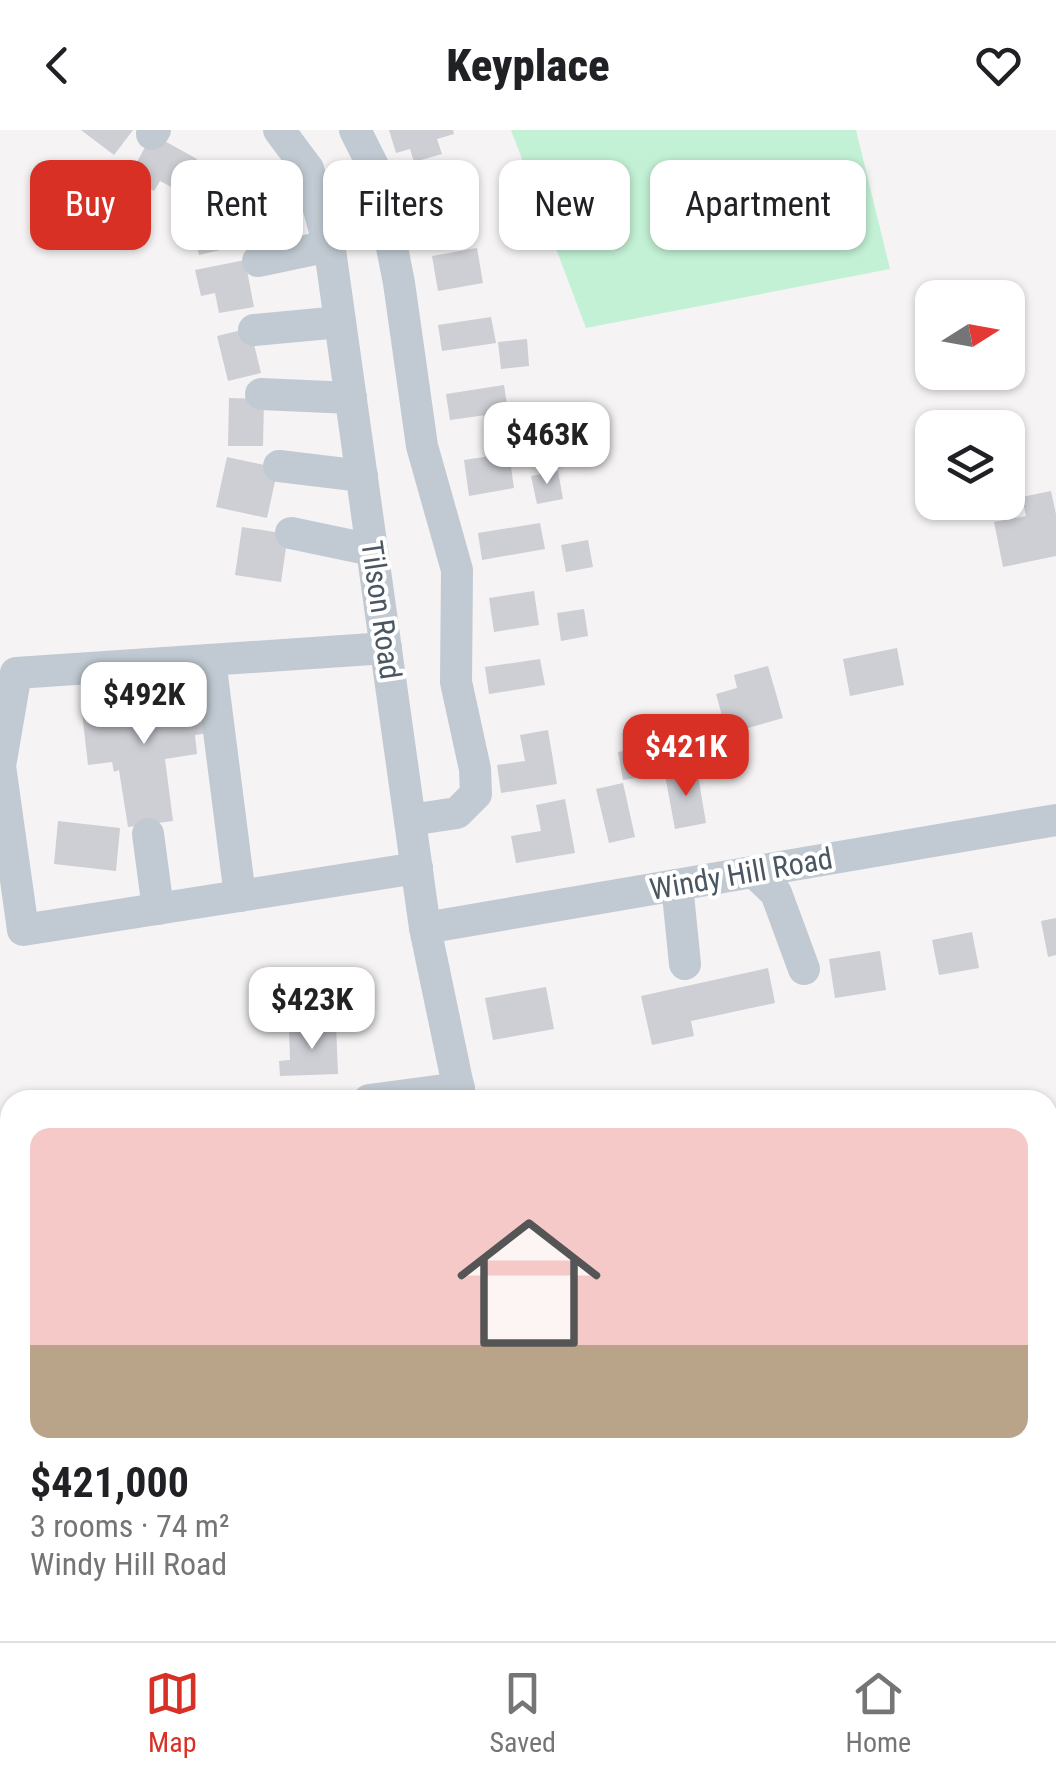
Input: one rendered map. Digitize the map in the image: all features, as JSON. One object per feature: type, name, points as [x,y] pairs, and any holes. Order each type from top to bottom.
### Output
[{"type":"street","name":"Tilson Road","points":[[279,130],[308,168],[323,224]]},
{"type":"street","points":[[355,130],[378,176],[399,283],[422,446],[457,570],[456,682],[475,769],[476,794],[456,813],[410,820]]},
{"type":"street","points":[[303,170],[308,168]]},
{"type":"street","points":[[258,261],[323,247]]},
{"type":"street","name":"Tilson Road","points":[[330,250],[425,928],[459,1090]]},
{"type":"street","points":[[254,330],[340,322]]},
{"type":"street","points":[[261,394],[351,398]]},
{"type":"street","points":[[280,466],[362,476]]},
{"type":"street","points":[[291,532],[372,550]]},
{"type":"street","points":[[386,648],[16,673],[0,766],[23,930],[417,868]]},
{"type":"street","points":[[210,660],[240,896]]},
{"type":"street","name":"Windy Hill Road","points":[[425,928],[1056,820]]},
{"type":"street","points":[[148,834],[158,908]]},
{"type":"street","points":[[754,872],[776,893],[804,969]]},
{"type":"street","points":[[677,885],[686,964]]},
{"type":"green space","points":[[511,130],[856,130],[863,160],[650,160],[650,250],[866,250],[866,171],[890,269],[586,328],[556,250],[630,250],[630,160],[522,160]]},
{"type":"building","points":[[81,130],[133,130],[114,155]]},
{"type":"building","points":[[389,130],[453,130],[454,134],[437,139],[442,154],[413,160],[410,149],[396,153]]},
{"type":"building","points":[[152,134],[197,159],[171,160],[171,187],[160,181],[154,191],[151,160],[138,160]]},
{"type":"building","points":[[477,250],[483,283],[438,291],[432,256]]},
{"type":"building","points":[[245,260],[254,307],[219,313],[215,293],[201,296],[195,270]]},
{"type":"building","points":[[491,317],[496,343],[442,351],[438,325]]},
{"type":"building","points":[[250,328],[261,373],[228,381],[217,336]]},
{"type":"building","points":[[527,339],[529,366],[501,369],[498,342]]},
{"type":"building","points":[[504,385],[508,412],[450,420],[446,394]]},
{"type":"building","points":[[229,398],[264,399],[263,446],[228,446]]},
{"type":"building","points":[[541,406],[545,432],[518,436],[514,410]]},
{"type":"building","points":[[509,453],[514,488],[469,496],[464,460]]},
{"type":"building","points":[[227,457],[278,468],[267,518],[216,507]]},
{"type":"building","points":[[558,471],[563,499],[537,504],[531,476]]},
{"type":"building","points":[[1051,491],[1056,514],[1056,556],[1003,567],[994,522],[1025,520],[1025,496]]},
{"type":"building","points":[[540,523],[545,549],[482,560],[478,533]]},
{"type":"building","points":[[242,527],[288,534],[281,582],[235,575]]},
{"type":"building","points":[[588,540],[593,567],[566,572],[561,545]]},
{"type":"building","points":[[534,591],[539,625],[494,632],[489,598]]},
{"type":"building","points":[[584,609],[588,636],[561,641],[557,613]]},
{"type":"building","points":[[897,648],[904,685],[850,696],[843,659]]},
{"type":"building","points":[[540,659],[545,685],[489,694],[485,667]]},
{"type":"building","points":[[768,666],[783,718],[727,734],[716,694],[737,688],[734,675]]},
{"type":"building","points":[[154,690],[154,695],[187,691],[190,710],[205,708],[209,733],[195,735],[197,754],[165,759],[173,821],[128,827],[119,770],[114,772],[112,762],[88,765],[82,712],[104,709],[103,697]]},
{"type":"building","points":[[548,730],[557,784],[501,793],[497,765],[525,761],[520,735]]},
{"type":"building","points":[[644,748],[649,776],[623,780],[618,752]]},
{"type":"building","points":[[697,770],[706,823],[675,829],[665,775]]},
{"type":"building","points":[[623,783],[635,837],[609,843],[596,789]]},
{"type":"building","points":[[565,799],[575,853],[516,863],[511,836],[541,831],[536,805]]},
{"type":"building","points":[[58,821],[120,828],[116,871],[54,864]]},
{"type":"building","points":[[1056,918],[1056,955],[1048,957],[1041,921]]},
{"type":"building","points":[[972,932],[979,968],[939,975],[932,940]]},
{"type":"building","points":[[880,951],[886,990],[835,998],[829,959]]},
{"type":"building","points":[[768,968],[775,1003],[691,1021],[694,1036],[652,1045],[641,996]]},
{"type":"building","points":[[546,987],[554,1029],[493,1040],[485,998]]},
{"type":"building","points":[[336,1025],[338,1074],[280,1076],[279,1061],[290,1060],[289,1027]]}]
